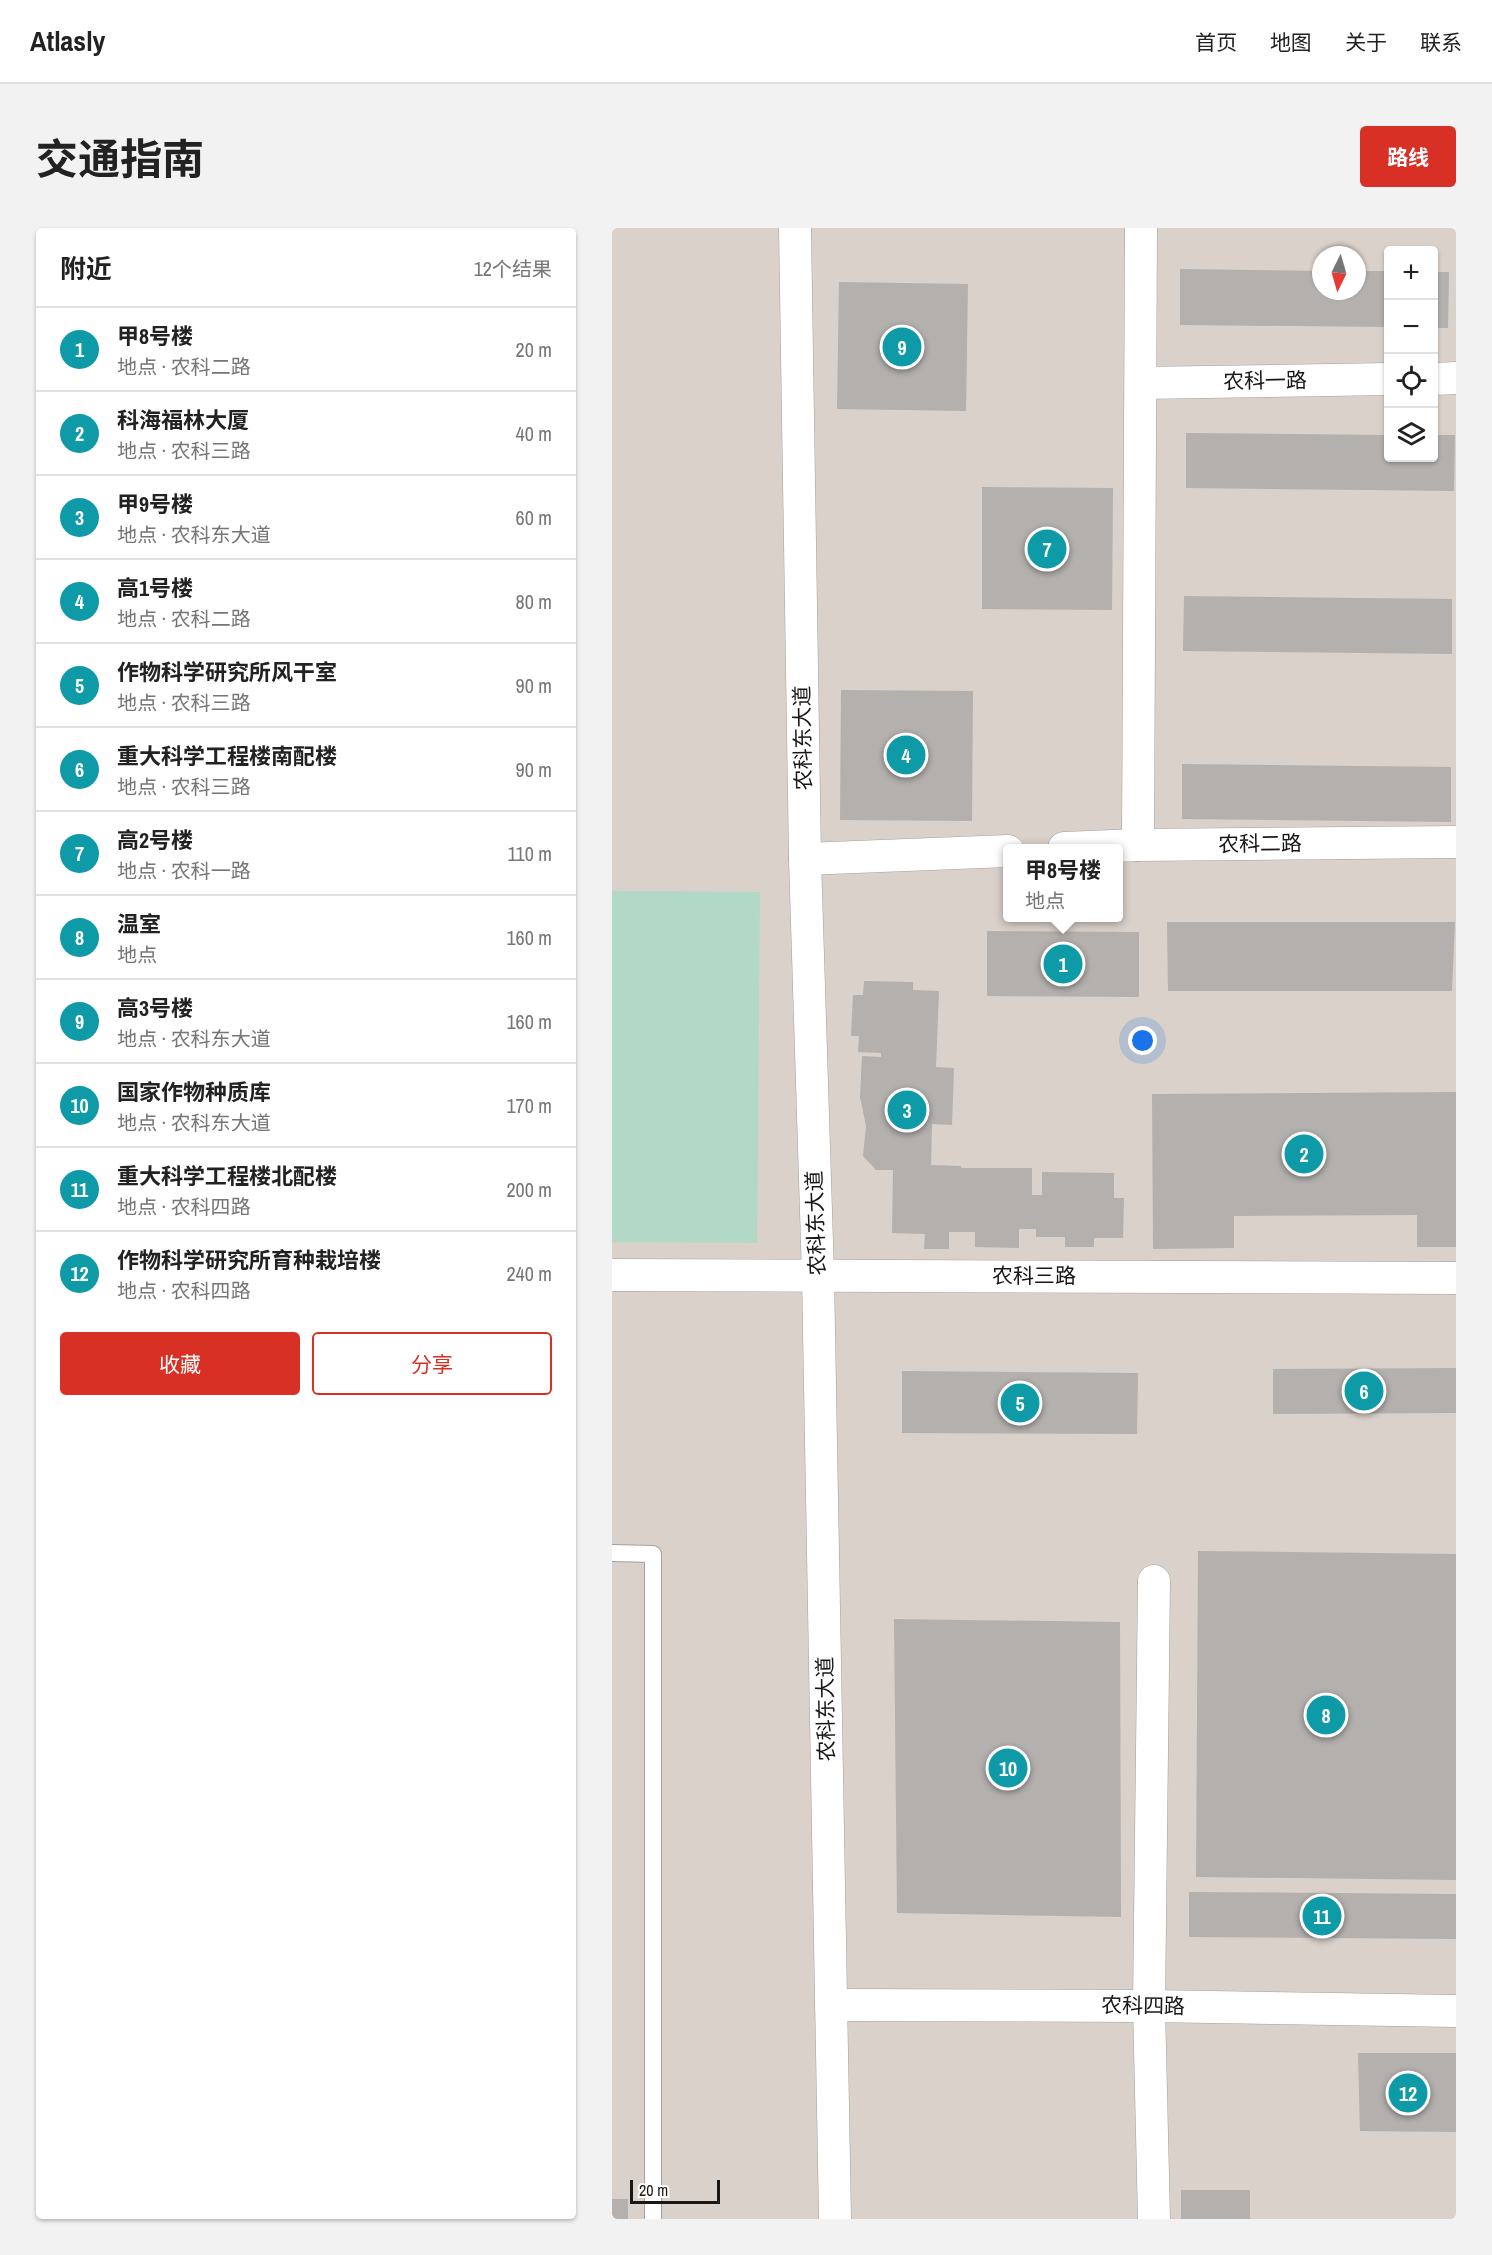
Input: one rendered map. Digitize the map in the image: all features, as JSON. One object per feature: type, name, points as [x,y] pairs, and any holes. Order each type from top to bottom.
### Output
[{"type":"street","name":"农科东大道","points":[[795,228],[805,860],[818,1275],[835,2219]]},
{"type":"street","points":[[1138,845],[1141,228]]},
{"type":"street","points":[[1438,379],[1456,378]]},
{"type":"street","name":"农科一路","points":[[1141,383],[1384,379]]},
{"type":"street","name":"农科二路","points":[[1123,846],[1456,842]]},
{"type":"street","points":[[805,860],[1003,851]]},
{"type":"street","name":"农科三路","points":[[612,1275],[1456,1278]]},
{"type":"street","points":[[1154,1581],[1149,2006],[1154,2219]]},
{"type":"street","name":"农科四路","points":[[831,2005],[1149,2006],[1456,2011]]},
{"type":"lane","points":[[612,1553],[653,1554],[653,2219]]},
{"type":"shaded area","points":[[612,228],[1456,228],[1456,2219],[612,2219]]},
{"type":"green space","points":[[612,891],[760,892],[757,1243],[612,1242]]},
{"type":"building","points":[[1180,269],[1312,271],[1312,300],[1366,300],[1366,271],[1384,271],[1384,327],[1180,325]]},
{"type":"building","points":[[1438,272],[1449,272],[1448,328],[1438,328]]},
{"type":"building","points":[[839,282],[968,284],[966,411],[837,409]]},
{"type":"building","points":[[1186,433],[1384,435],[1384,462],[1438,462],[1438,435],[1455,435],[1454,491],[1186,488]]},
{"type":"building","points":[[982,487],[1113,488],[1112,610],[982,609]]},
{"type":"building","points":[[1184,596],[1452,599],[1452,654],[1183,651]]},
{"type":"building","points":[[841,690],[973,691],[972,821],[840,820]]},
{"type":"building","points":[[1182,764],[1451,767],[1451,822],[1182,819]]},
{"type":"building","points":[[1167,922],[1455,922],[1452,991],[1168,991]]},
{"type":"building","points":[[987,931],[1139,932],[1139,997],[987,996]]},
{"type":"building","points":[[864,981],[913,982],[913,990],[939,991],[936,1067],[954,1068],[952,1125],[932,1124],[931,1165],[961,1166],[961,1168],[1032,1168],[1032,1195],[1042,1195],[1042,1172],[1114,1173],[1114,1198],[1124,1198],[1123,1238],[1094,1238],[1094,1247],[1065,1247],[1065,1237],[1036,1237],[1036,1229],[1019,1229],[1019,1248],[975,1247],[975,1232],[949,1232],[949,1249],[924,1249],[925,1234],[892,1233],[893,1170],[876,1170],[863,1156],[866,1126],[860,1097],[862,1056],[881,1057],[881,1053],[858,1052],[859,1036],[851,1036],[853,995],[863,995]]},
{"type":"building","points":[[1456,1092],[1456,1247],[1417,1247],[1417,1215],[1234,1216],[1234,1248],[1153,1249],[1152,1094]]},
{"type":"building","points":[[1456,1368],[1456,1413],[1273,1414],[1273,1369]]},
{"type":"building","points":[[902,1371],[1138,1373],[1137,1434],[902,1433]]},
{"type":"building","points":[[1198,1551],[1456,1554],[1456,1880],[1196,1877]]},
{"type":"building","points":[[894,1619],[1120,1622],[1121,1917],[897,1913]]},
{"type":"building","points":[[1189,1892],[1456,1894],[1456,1939],[1189,1937]]},
{"type":"building","points":[[1358,2053],[1456,2053],[1456,2132],[1360,2131]]},
{"type":"building","points":[[1181,2190],[1250,2190],[1250,2219],[1181,2219]]},
{"type":"building","points":[[612,2199],[628,2199],[628,2219],[612,2219]]},
{"type":"place","name":"高3号楼","points":[[902,347]]},
{"type":"place","name":"高2号楼","points":[[1047,549]]},
{"type":"place","name":"高1号楼","points":[[906,755]]},
{"type":"place","name":"甲8号楼","points":[[1063,964]]},
{"type":"place","name":"甲9号楼","points":[[907,1110]]},
{"type":"place","name":"科海福林大厦","points":[[1304,1154]]},
{"type":"place","name":"重大科学工程楼南配楼","points":[[1364,1391]]},
{"type":"place","name":"作物科学研究所风干室","points":[[1020,1403]]},
{"type":"place","name":"温室","points":[[1326,1715]]},
{"type":"place","name":"国家作物种质库","points":[[1008,1768]]},
{"type":"place","name":"重大科学工程楼北配楼","points":[[1322,1916]]},
{"type":"place","name":"作物科学研究所育种栽培楼","points":[[1408,2093]]}]
